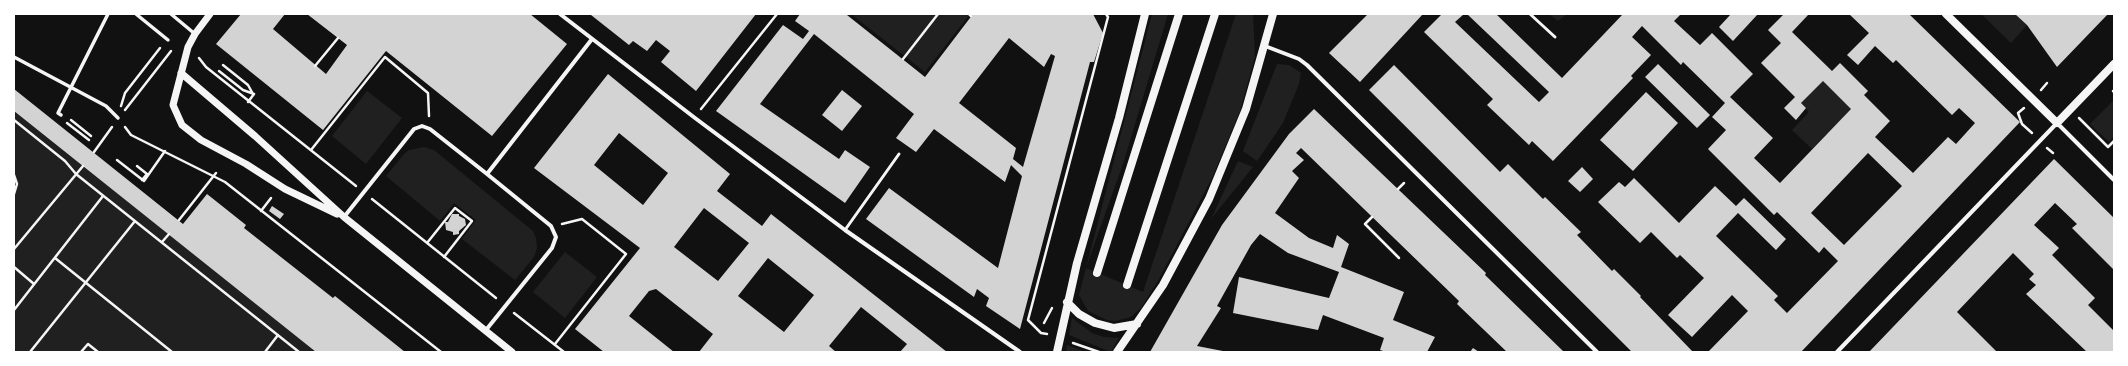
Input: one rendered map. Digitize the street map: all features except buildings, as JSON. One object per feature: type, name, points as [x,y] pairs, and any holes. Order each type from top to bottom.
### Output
[{"type":"main road","points":[[1057,352],[1067,302],[1119,118],[1145,14]]},
{"type":"main road","points":[[1098,273],[1179,14]]},
{"type":"main road","points":[[1127,285],[1215,14]]},
{"type":"main road","points":[[1117,352],[1163,285],[1209,199],[1246,109],[1273,14]]},
{"type":"main road","points":[[1946,14],[2057,123],[2114,64]]},
{"type":"main road","points":[[1067,302],[1079,314],[1096,323],[1114,328],[1137,324]]},
{"type":"street","points":[[61,115],[58,113],[108,14]]},
{"type":"street","points":[[136,14],[168,40]]},
{"type":"street","points":[[171,14],[195,34]]},
{"type":"street","points":[[210,14],[195,34],[188,47],[173,105],[182,125],[201,140],[246,164],[285,188],[344,217]]},
{"type":"street","points":[[560,14],[592,40],[845,230],[1020,352]]},
{"type":"street","points":[[487,174],[592,40]]},
{"type":"street","points":[[1265,46],[1299,59],[1307,65],[1597,352]]},
{"type":"street","points":[[14,57],[106,106],[118,118]]},
{"type":"street","points":[[182,73],[255,136],[344,217],[512,352]]},
{"type":"street","points":[[1837,352],[2057,123],[2114,180]]},
{"type":"street","points":[[344,217],[414,129],[422,126],[430,129],[487,174],[551,226],[556,237],[552,248],[486,330]]},
{"type":"lane","points":[[1530,14],[1554,36]]},
{"type":"lane","points":[[845,230],[899,154]]},
{"type":"path","points":[[695,118],[777,14]]},
{"type":"path","points":[[903,59],[938,14]]},
{"type":"path","points":[[1041,333],[1028,320],[1108,17],[1106,14]]},
{"type":"path","points":[[94,152],[118,118],[180,40],[172,37],[168,40],[125,93],[118,118]]},
{"type":"path","points":[[315,66],[338,38]]},
{"type":"path","points":[[188,47],[206,67],[248,102],[311,150],[564,352]]},
{"type":"path","points":[[311,150],[383,57],[428,93],[430,129]]},
{"type":"path","points":[[223,65],[248,85],[254,94]]},
{"type":"path","points":[[219,71],[243,90],[254,94]]},
{"type":"path","points":[[248,102],[254,94]]},
{"type":"path","points":[[2081,114],[2078,117],[2082,123],[2108,147],[2114,141]]},
{"type":"path","points":[[66,117],[91,136]]},
{"type":"path","points":[[118,118],[131,135],[225,182],[441,352]]},
{"type":"path","points":[[14,120],[65,161],[76,174],[103,196],[299,352]]},
{"type":"path","points":[[64,120],[89,140]]},
{"type":"path","points":[[142,180],[144,181],[165,151]]},
{"type":"path","points":[[117,160],[142,180]]},
{"type":"path","points":[[14,249],[83,166]]},
{"type":"path","points":[[137,166],[147,174],[142,180]]},
{"type":"path","points":[[179,220],[216,173]]},
{"type":"path","points":[[14,175],[17,184],[14,194]]},
{"type":"path","points":[[1398,189],[1404,183]]},
{"type":"path","points":[[14,310],[103,196]]},
{"type":"path","points":[[261,211],[271,198]]},
{"type":"path","points":[[427,243],[455,208],[472,221],[444,257]]},
{"type":"path","points":[[1372,216],[1365,224],[1399,258]]},
{"type":"path","points":[[551,226],[582,219],[626,254],[554,344]]},
{"type":"path","points":[[30,352],[135,221]]},
{"type":"path","points":[[162,242],[169,234]]},
{"type":"path","points":[[55,258],[172,352]]},
{"type":"path","points":[[14,267],[34,284]]},
{"type":"path","points":[[264,352],[278,335]]},
{"type":"path","points":[[81,352],[88,344],[98,352]]},
{"type":"shaded area","points":[[851,14],[970,14],[925,72]]},
{"type":"shaded area","points":[[1152,14],[1168,14],[1124,161],[1086,268]]},
{"type":"shaded area","points":[[1236,14],[1253,14],[1255,57],[1240,111],[1212,178],[1158,281],[1141,308],[1131,317],[1115,321],[1107,320],[1088,311],[1079,295],[1086,268],[1143,292]]},
{"type":"shaded area","points":[[1549,14],[1567,14],[1558,21]]},
{"type":"shaded area","points":[[1981,14],[2015,14],[2027,25],[2011,43]]},
{"type":"shaded area","points":[[1277,64],[1289,65],[1301,73],[1299,84],[1283,123],[1257,161],[1243,151]]},
{"type":"shaded area","points":[[1823,81],[1851,109],[1812,149],[1792,130],[1809,112],[1801,103]]},
{"type":"shaded area","points":[[367,91],[402,118],[366,164],[332,136]]},
{"type":"shaded area","points":[[2114,100],[2114,136],[2109,142],[2090,124]]},
{"type":"shaded area","points":[[14,111],[173,237],[316,352],[14,352]]},
{"type":"shaded area","points":[[424,147],[434,150],[533,231],[536,238],[537,248],[534,257],[515,280],[462,239],[476,220],[454,203],[440,221],[386,176],[409,150]]},
{"type":"shaded area","points":[[1238,161],[1253,167],[1211,219]]},
{"type":"shaded area","points":[[565,252],[597,277],[565,318],[533,292]]},
{"type":"shaded area","points":[[1072,318],[1092,333],[1104,337],[1119,338],[1111,352],[1069,335]]},
{"type":"shaded area","points":[[1067,345],[1085,352],[1066,352]]}]
